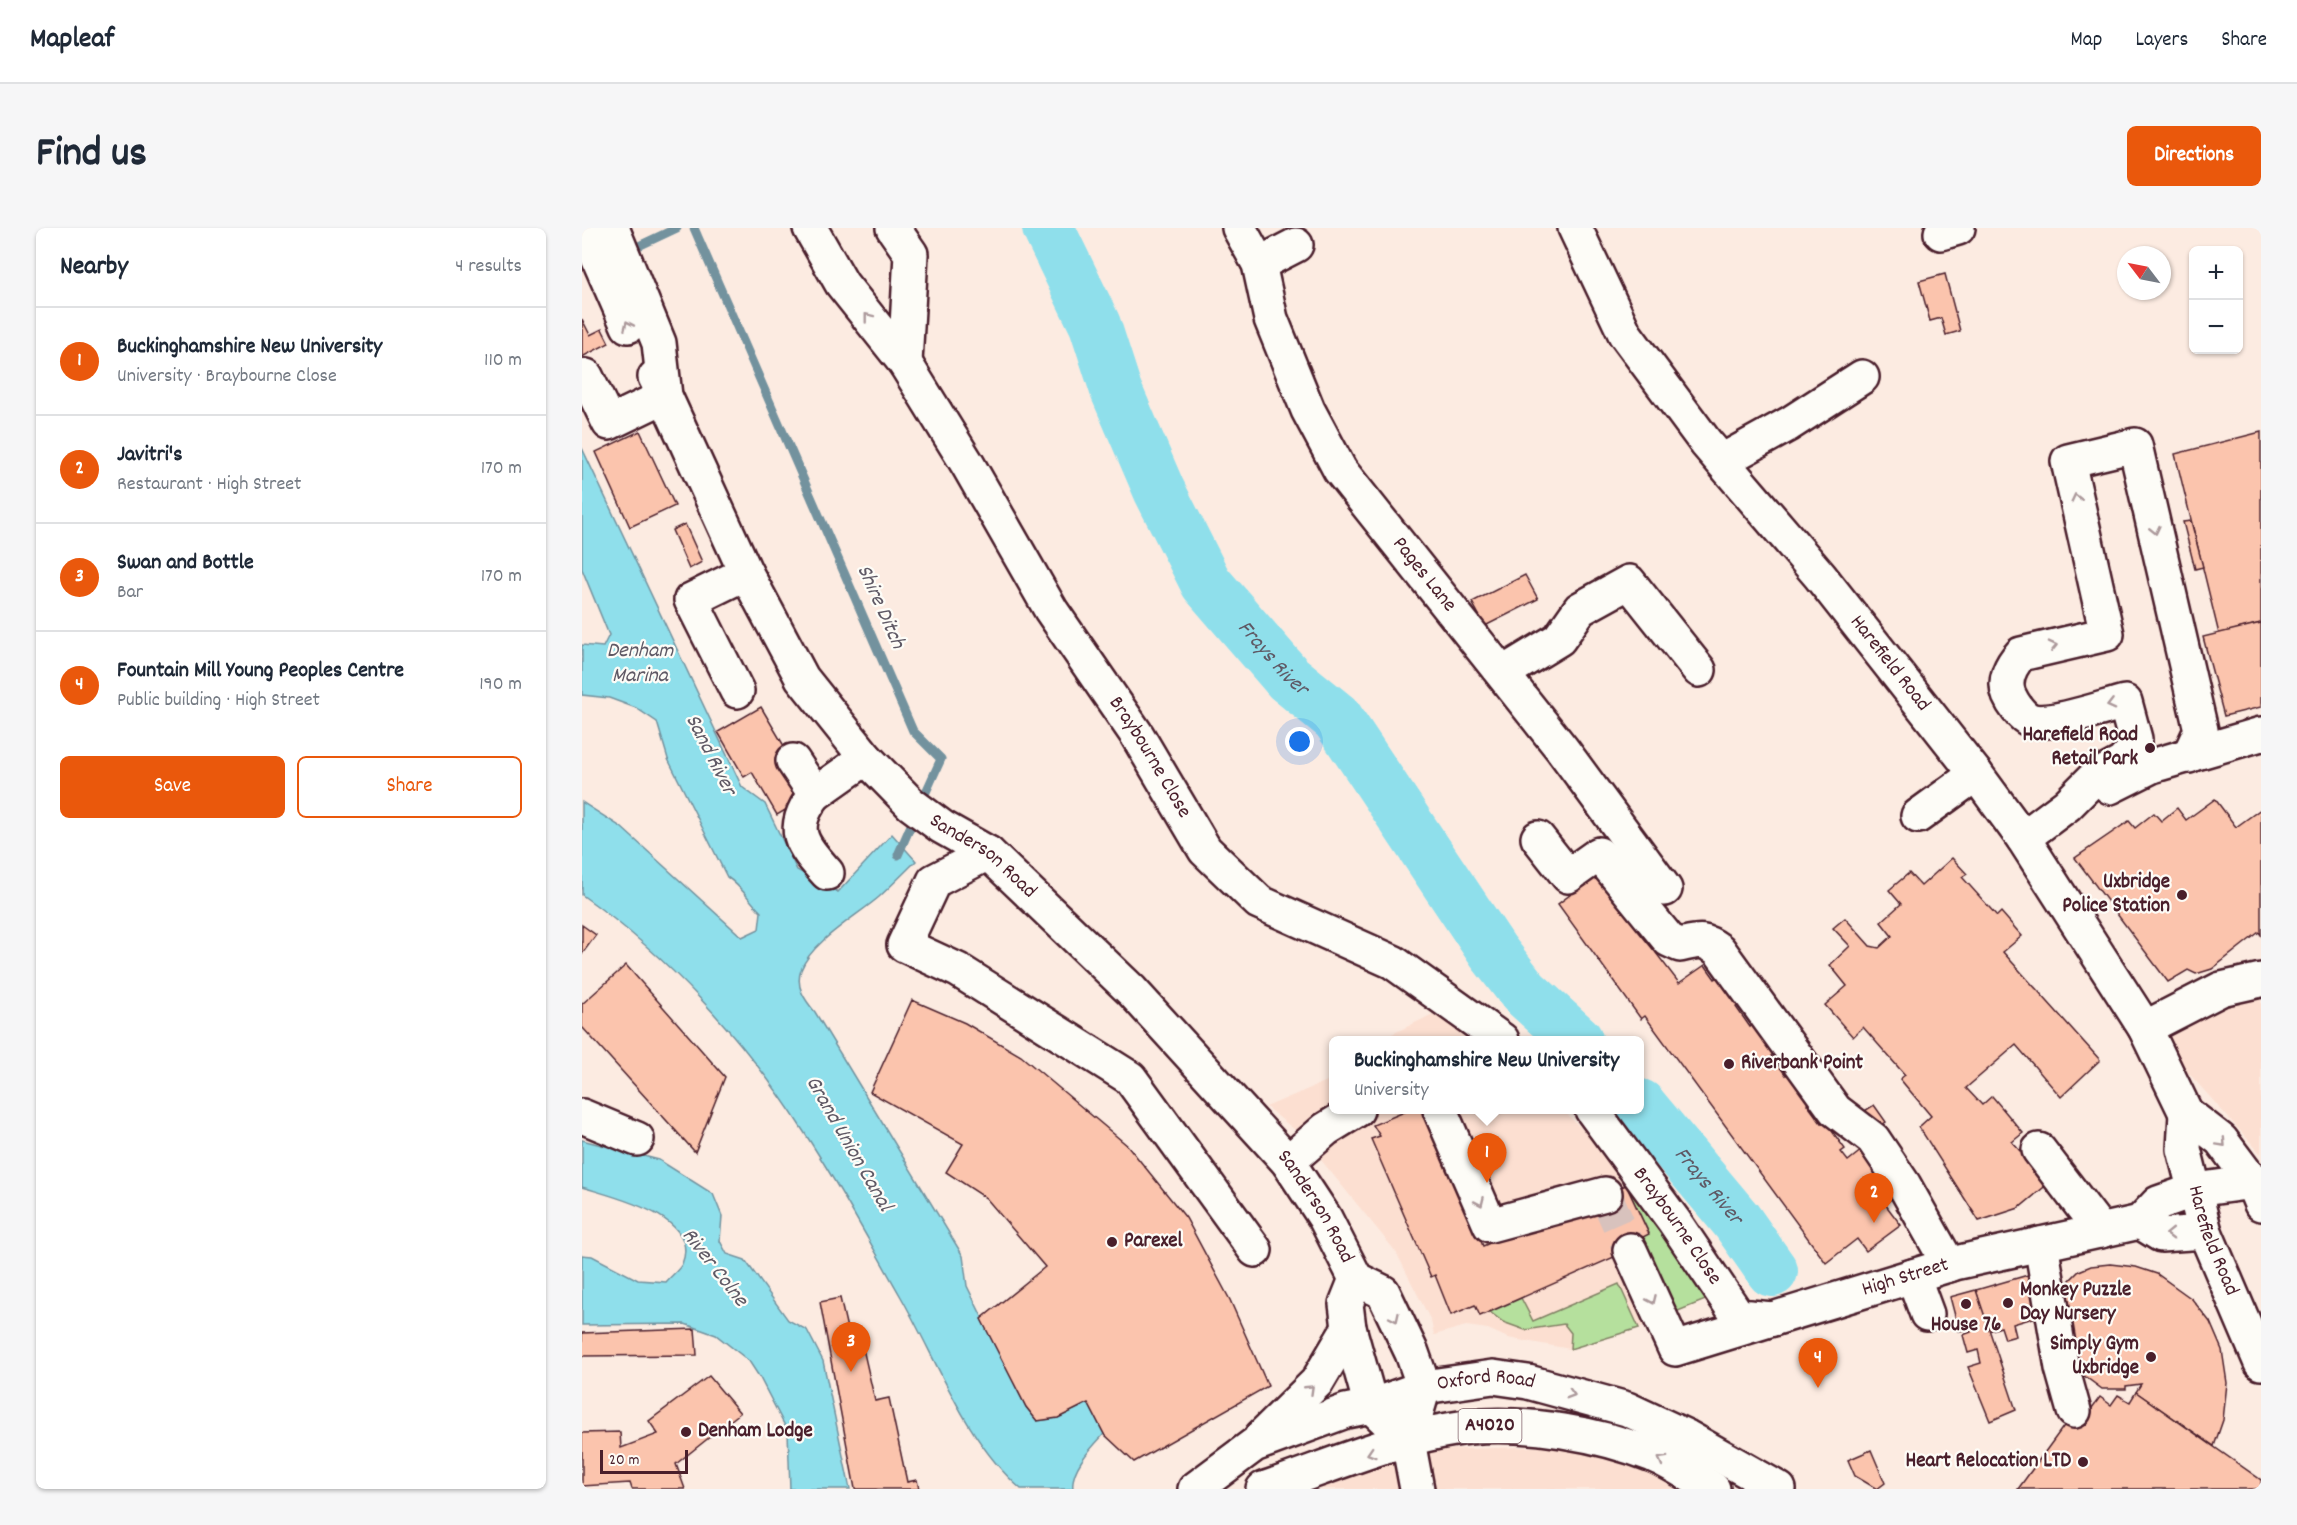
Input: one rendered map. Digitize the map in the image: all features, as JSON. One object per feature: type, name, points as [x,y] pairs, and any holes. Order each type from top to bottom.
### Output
[{"type":"street","name":"Braybourne Close","points":[[810,228],[842,284],[904,363],[968,465],[1051,610],[1137,735],[1205,850],[1259,902],[1393,962],[1495,1036]]},
{"type":"street","points":[[893,228],[911,254],[904,363]]},
{"type":"street","name":"Pages Lane","points":[[1239,228],[1259,264],[1271,319],[1308,410],[1340,470],[1503,673],[1665,890]]},
{"type":"street","name":"Harefield Road","points":[[1575,228],[1625,334],[1722,461],[1834,593],[1976,774],[2023,838],[2145,1028],[2186,1113],[2221,1140],[2258,1188]]},
{"type":"street","name":"Sanderson Road","points":[[601,234],[619,277],[659,343],[665,396],[746,573],[802,678],[866,758],[911,804],[942,827],[988,853],[1132,991],[1288,1162],[1325,1218],[1356,1279]]},
{"type":"street","points":[[1259,264],[1296,244]]},
{"type":"street","points":[[586,376],[609,423],[665,396]]},
{"type":"street","points":[[1722,461],[1789,424],[1862,377]]},
{"type":"street","points":[[2023,838],[2067,805],[2094,778],[2122,763],[2133,752],[2135,739],[2125,702],[2045,722],[2029,720],[2020,712],[2008,692],[2007,680],[2012,664],[2021,654],[2107,634],[2068,460],[2135,445],[2201,730],[2189,756]]},
{"type":"street","points":[[737,690],[691,600],[746,573]]},
{"type":"street","points":[[1503,673],[1559,639],[1580,609],[1629,582],[1700,670]]},
{"type":"street","points":[[2067,805],[2099,793],[2152,766],[2261,734]]},
{"type":"street","points":[[827,873],[806,850],[799,829],[802,812],[815,794],[866,758]]},
{"type":"street","points":[[793,761],[815,794]]},
{"type":"street","points":[[1918,816],[1976,774]]},
{"type":"street","points":[[1538,838],[1568,876],[1599,855],[1669,940],[1680,945],[1697,939],[1705,940],[1719,950],[1835,1110],[1874,1139],[1904,1185],[1948,1265]]},
{"type":"street","points":[[988,853],[934,881],[904,945],[958,970],[1130,1078],[1255,1250]]},
{"type":"street","points":[[2145,1028],[2221,988],[2261,980]]},
{"type":"street","name":"Harefield Road","points":[[2186,1113],[2184,1149],[2205,1232],[2261,1363]]},
{"type":"street","points":[[1288,1162],[1326,1129],[1350,1114]]},
{"type":"street","points":[[1442,1114],[1490,1225],[1605,1194]]},
{"type":"street","name":"Braybourne Close","points":[[1595,1114],[1674,1221],[1738,1316],[1775,1319]]},
{"type":"street","points":[[582,1116],[638,1139]]},
{"type":"street","points":[[2039,1150],[2101,1231]]},
{"type":"street","points":[[2205,1232],[2161,1235],[2140,1222],[2158,1203],[2195,1190],[2258,1188]]},
{"type":"street","name":"High Street","points":[[1630,1250],[1675,1349],[1948,1265],[2140,1222]]},
{"type":"street","points":[[2041,1244],[2062,1368],[2084,1408]]},
{"type":"street","points":[[1913,1276],[1927,1314]]},
{"type":"street","points":[[1408,1441],[1371,1406],[1349,1328],[1346,1304],[1356,1279],[1383,1292],[1412,1353],[1424,1387],[1408,1441],[1417,1489]]},
{"type":"street","points":[[1254,1445],[1317,1382],[1349,1328]]},
{"type":"street","name":"Oxford Road","points":[[1196,1489],[1254,1445],[1346,1411],[1371,1406],[1424,1387],[1493,1377],[1528,1382],[1627,1409],[1687,1437],[1779,1489]]},
{"type":"street","name":"Oxford Road","points":[[1263,1489],[1408,1441],[1483,1426],[1579,1434],[1654,1456],[1713,1489]]},
{"type":"shaded area","points":[[2261,987],[2261,1154],[2158,1039]]},
{"type":"shaded area","points":[[1437,1012],[1469,1036],[1388,1036]]},
{"type":"shaded area","points":[[1329,1080],[1329,1114],[1567,1114],[1632,1179],[1713,1297],[1639,1328],[1570,1349],[1508,1338],[1488,1329],[1466,1326],[1434,1335],[1431,1321],[1396,1252],[1299,1133],[1266,1107]]},
{"type":"shaded area","points":[[1560,1446],[1658,1469],[1692,1489],[1308,1489],[1349,1474],[1434,1450]]},
{"type":"green space","points":[[1631,1179],[1713,1297],[1668,1315],[1637,1240],[1649,1233],[1626,1185]]},
{"type":"green space","points":[[1619,1284],[1639,1328],[1570,1349],[1571,1333],[1564,1324],[1525,1330],[1503,1322],[1490,1312],[1521,1298],[1533,1321]]},
{"type":"water","points":[[582,448],[742,787],[765,804],[797,870],[838,892],[892,834],[916,861],[879,897],[814,949],[801,970],[800,988],[963,1256],[967,1286],[1026,1407],[1037,1421],[1058,1418],[1088,1403],[1104,1434],[1078,1466],[1073,1489],[1021,1489],[1002,1470],[968,1424],[901,1297],[815,1149],[756,1063],[674,972],[614,919],[582,895],[582,802],[621,827],[742,937],[759,929],[761,912],[727,877],[668,759],[657,722],[636,708],[609,698],[582,695],[582,645],[603,647],[609,635],[582,569]]},
{"type":"water","name":"River Colne","points":[[582,1140],[659,1160],[713,1194],[722,1216],[720,1241],[727,1254],[745,1260],[788,1320],[807,1330],[823,1361],[850,1489],[790,1489],[788,1432],[749,1361],[716,1335],[685,1324],[582,1325],[582,1255],[592,1256],[638,1280],[666,1282],[682,1264],[685,1247],[679,1233],[667,1221],[651,1211],[582,1187]]},
{"type":"water","points":[[1749,1211],[1784,1262],[1760,1279],[1726,1230]]},
{"type":"building","points":[[1945,274],[1960,331],[1946,335],[1941,318],[1930,321],[1919,281]]},
{"type":"building","points":[[582,319],[590,335],[602,329],[609,343],[582,357]]},
{"type":"building","points":[[640,431],[675,506],[630,527],[596,452]]},
{"type":"building","points":[[2261,432],[2261,623],[2219,634],[2175,454]]},
{"type":"building","points":[[2191,521],[2203,567],[2195,569],[2183,522]]},
{"type":"building","points":[[685,524],[702,562],[689,569],[672,530]]},
{"type":"building","points":[[1525,575],[1538,599],[1485,626],[1472,602]]},
{"type":"building","points":[[2261,623],[2261,707],[2224,716],[2203,637]]},
{"type":"building","points":[[761,707],[790,756],[777,764],[799,802],[777,815],[752,772],[744,777],[718,732]]},
{"type":"building","name":"Uxbridge Police Station","points":[[2215,799],[2236,827],[2261,809],[2261,935],[2259,932],[2212,969],[2196,974],[2188,970],[2168,982],[2075,858],[2129,821],[2135,828],[2154,813],[2161,821],[2177,808],[2186,820]]},
{"type":"building","points":[[1952,858],[1967,874],[1962,877],[1997,916],[2001,912],[2022,936],[2003,952],[2100,1060],[2061,1097],[2016,1045],[1966,1088],[1982,1105],[1992,1096],[2023,1133],[2012,1142],[2049,1183],[2019,1208],[1979,1221],[1919,1127],[1931,1116],[1900,1079],[1905,1075],[1863,1027],[1853,1037],[1825,1005],[1847,986],[1830,965],[1850,946],[1833,928],[1845,918],[1870,946],[1879,948],[1892,936],[1881,922],[1901,904],[1889,890],[1909,873],[1921,886]]},
{"type":"building","name":"Riverbank Point","points":[[1598,874],[1659,951],[1656,953],[1679,983],[1705,965],[1715,979],[1718,976],[1739,1004],[1736,1007],[1750,1027],[1753,1024],[1775,1052],[1771,1056],[1786,1075],[1789,1072],[1810,1101],[1807,1104],[1821,1123],[1824,1120],[1845,1149],[1841,1152],[1848,1161],[1862,1150],[1896,1195],[1885,1204],[1901,1225],[1866,1251],[1857,1239],[1826,1263],[1645,1016],[1641,1019],[1558,904]]},
{"type":"building","points":[[582,925],[596,935],[582,954]]},
{"type":"building","points":[[626,965],[725,1077],[695,1152],[582,1027],[582,1004]]},
{"type":"building","name":"Parexel","points":[[912,1000],[965,1023],[1021,1056],[1128,1146],[1186,1218],[1230,1300],[1268,1386],[1134,1462],[1104,1434],[1088,1403],[1058,1418],[1037,1421],[1026,1407],[981,1319],[1045,1267],[986,1198],[946,1172],[963,1144],[870,1092]]},
{"type":"building","points":[[1874,1105],[1886,1122],[1874,1130],[1863,1112]]},
{"type":"building","points":[[1399,1114],[1429,1114],[1483,1246],[1626,1185],[1649,1234],[1637,1240],[1630,1250],[1480,1316],[1475,1305],[1451,1315],[1435,1275],[1431,1277],[1371,1139],[1380,1136],[1373,1125]]},
{"type":"building","name":"Simply Gym Uxbridge","points":[[2110,1264],[2136,1267],[2157,1274],[2192,1299],[2210,1322],[2222,1350],[2227,1383],[2223,1420],[2214,1446],[2136,1392],[2141,1384],[2126,1386],[2126,1389],[2102,1389],[2083,1375],[2071,1325],[2066,1291],[2070,1280],[2079,1271],[2091,1266]]},
{"type":"building","name":"Monkey Puzzle Day Nursery","points":[[2028,1275],[2040,1316],[2013,1324],[2016,1336],[2005,1339],[2001,1327],[1988,1331],[1976,1290]]},
{"type":"building","points":[[1976,1290],[2016,1410],[1990,1421],[1968,1367],[1981,1363],[1978,1350],[1968,1353],[1963,1335],[1971,1332],[1970,1329],[1959,1331],[1950,1297]]},
{"type":"building","points":[[840,1298],[851,1346],[862,1344],[875,1401],[889,1398],[907,1482],[917,1480],[919,1489],[855,1489],[820,1302]]},
{"type":"building","points":[[695,1329],[697,1355],[582,1356],[582,1333]]},
{"type":"building","name":"Denham Lodge","points":[[709,1376],[740,1413],[676,1464],[685,1489],[632,1489],[630,1483],[582,1486],[582,1433],[620,1432],[621,1448],[658,1434],[649,1421]]},
{"type":"building","points":[[2136,1392],[2261,1480],[2261,1489],[2018,1489],[2082,1401],[2092,1408],[2100,1397],[2111,1405],[2118,1395],[2130,1402]]},
{"type":"building","points":[[1871,1450],[1885,1483],[1877,1489],[1855,1476],[1848,1460]]},
{"type":"waterway","points":[[628,251],[677,228]]},
{"type":"waterway","name":"Shire Ditch","points":[[694,228],[913,731],[941,759],[921,803]]},
{"type":"waterway","name":"Frays River","points":[[1048,228],[1095,325],[1116,390],[1159,490],[1206,583],[1288,678],[1337,718],[1493,952],[1524,992],[1573,1036]]},
{"type":"waterway","name":"Shire Ditch","points":[[898,855],[915,816]]},
{"type":"waterway","name":"Frays River","points":[[1644,1110],[1737,1221],[1772,1271]]},
{"type":"tunnel","points":[[1605,1194],[1630,1250]]},
{"type":"place","name":"Harefield Road Retail Park","points":[[2150,748]]},
{"type":"place","name":"Uxbridge Police Station","points":[[2182,895]]},
{"type":"place","name":"Riverbank Point","points":[[1729,1064]]},
{"type":"place","name":"Buckinghamshire New University","points":[[1487,1183]]},
{"type":"place","name":"Javitri's","points":[[1874,1223]]},
{"type":"place","name":"Parexel","points":[[1112,1242]]},
{"type":"place","name":"Monkey Puzzle Day Nursery","points":[[2008,1303]]},
{"type":"place","name":"House 76","points":[[1966,1304]]},
{"type":"place","name":"Simply Gym Uxbridge","points":[[2151,1357]]},
{"type":"place","name":"Swan and Bottle","points":[[851,1372]]},
{"type":"place","name":"Fountain Mill Young Peoples Centre","points":[[1818,1388]]},
{"type":"place","name":"Denham Lodge","points":[[686,1432]]},
{"type":"place","name":"Heart Relocation LTD","points":[[2083,1462]]},
{"type":"water label","name":"Denham Marina","points":[[640,664]]},
{"type":"water label","name":"Sand River","points":[[710,755]]},
{"type":"water label","name":"Grand Union Canal","points":[[848,1144]]}]
